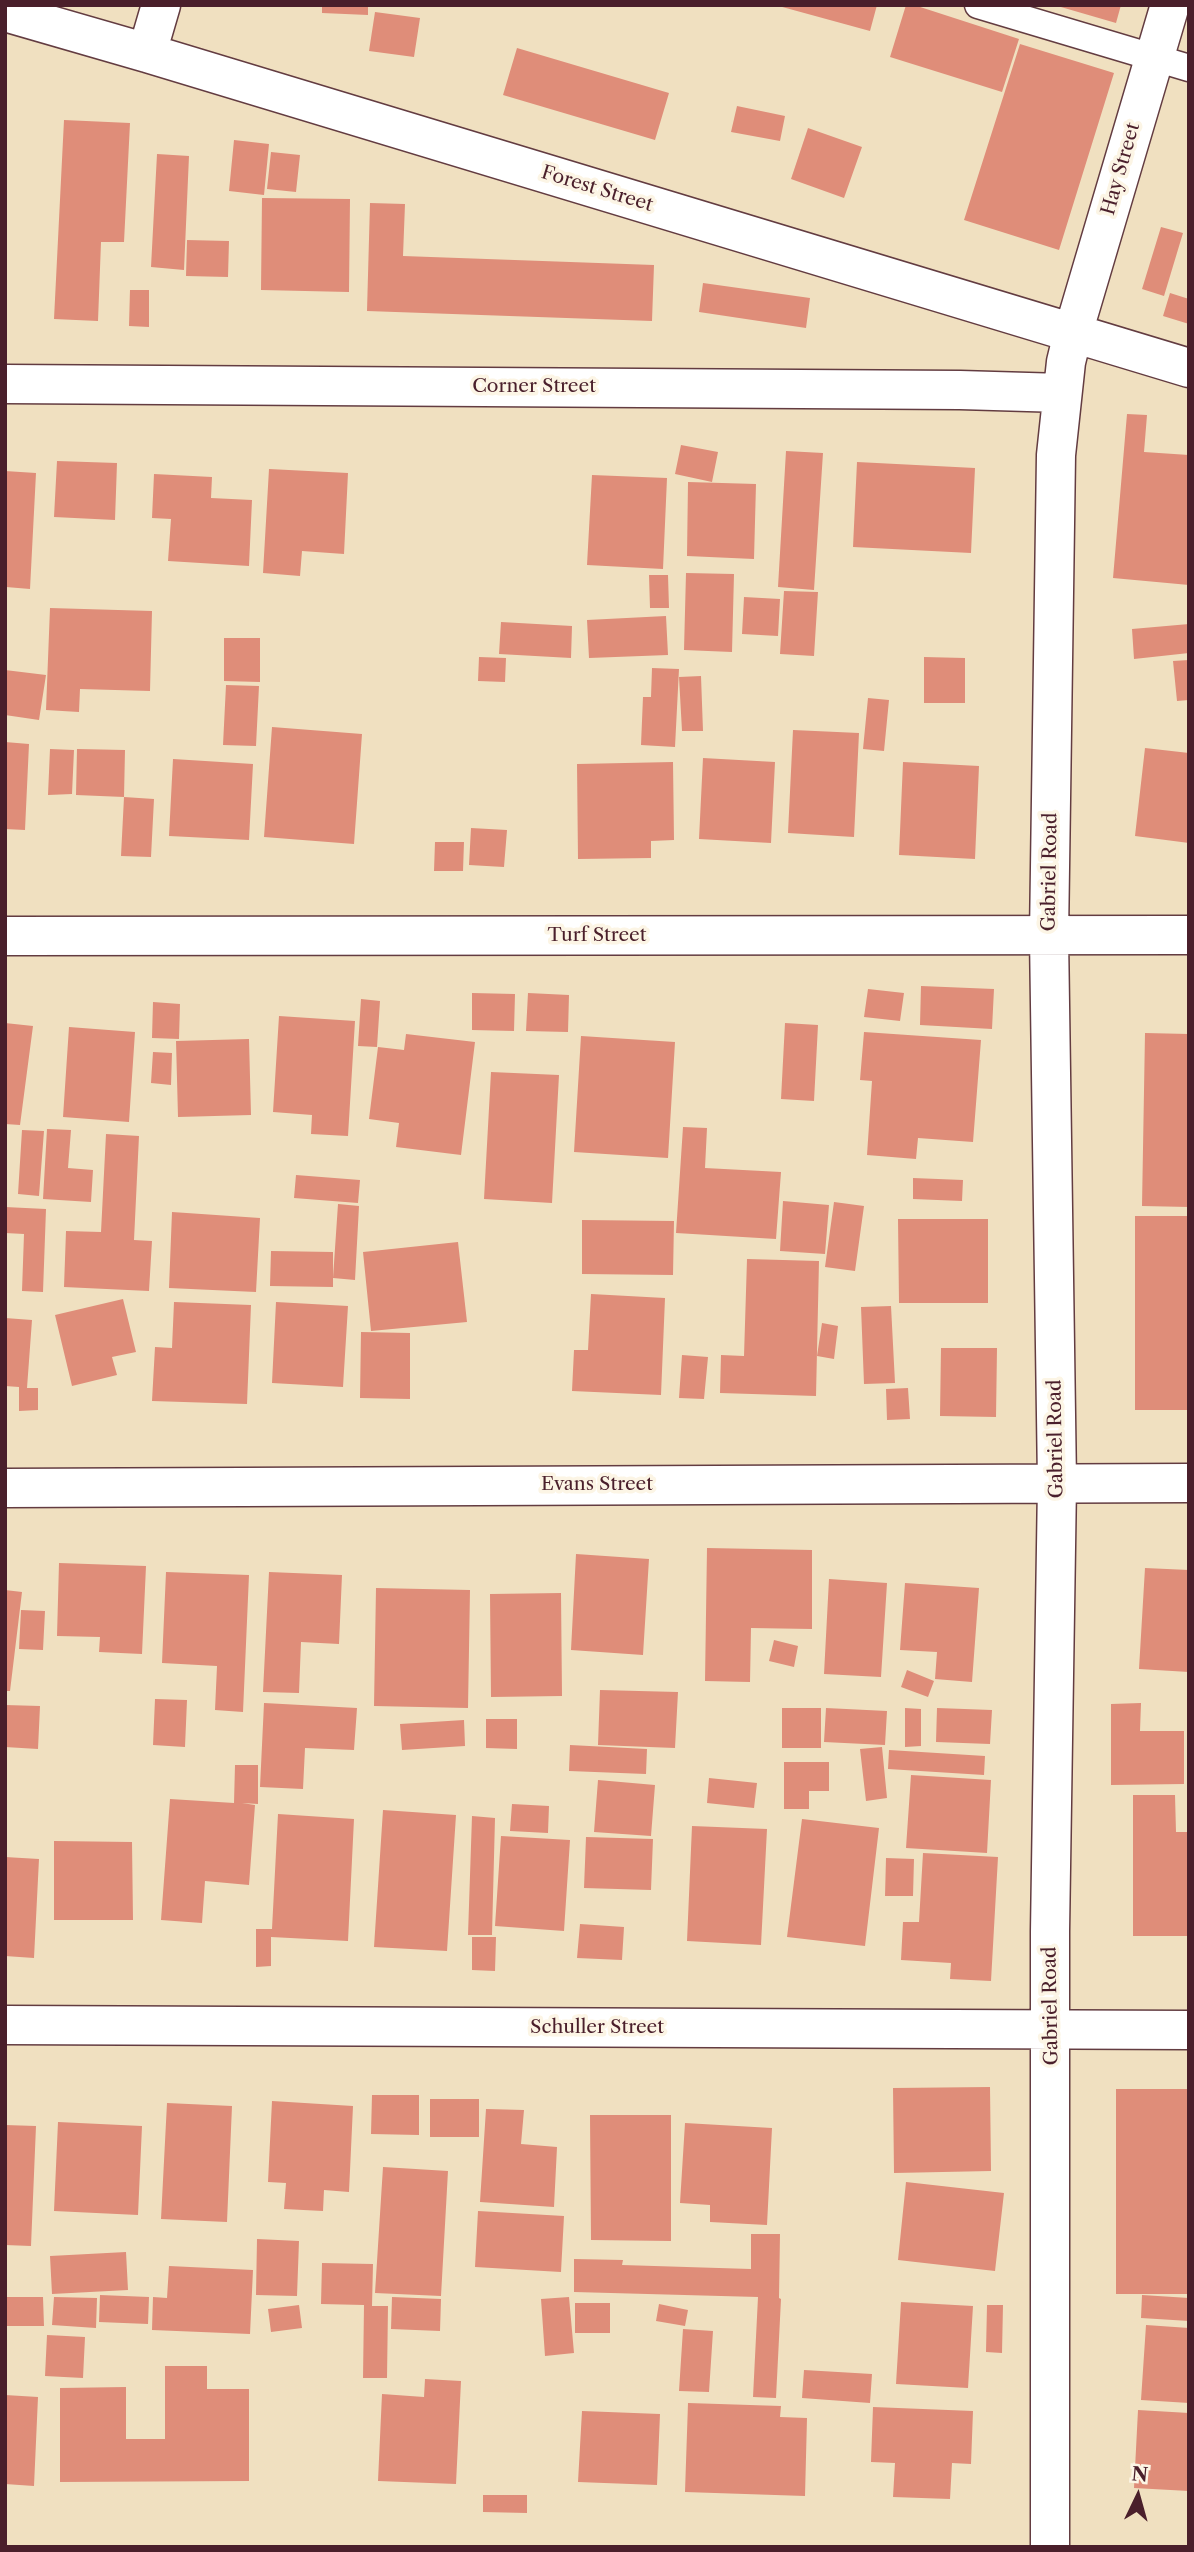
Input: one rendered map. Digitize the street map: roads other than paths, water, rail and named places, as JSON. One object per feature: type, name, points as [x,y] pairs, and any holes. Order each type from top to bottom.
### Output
[{"type":"street","points":[[147,53],[161,5]]},
{"type":"street","name":"Hay Street","points":[[1073,333],[1171,63],[1170,5]]},
{"type":"street","name":"Forest Street","points":[[5,12],[1189,368]]},
{"type":"street","name":"Gabriel Road","points":[[1050,2547],[1050,1931],[1057,1483],[1049,936],[1053,512],[1062,393],[1073,333]]},
{"type":"street","name":"Corner Street","points":[[5,384],[1062,393]]},
{"type":"street","name":"Turf Street","points":[[5,936],[1189,935]]},
{"type":"street","name":"Evans Street","points":[[5,1488],[1189,1483]]},
{"type":"street","name":"Schuller Street","points":[[5,2025],[1189,2030]]},
{"type":"lane","points":[[978,5],[1171,63]]}]
